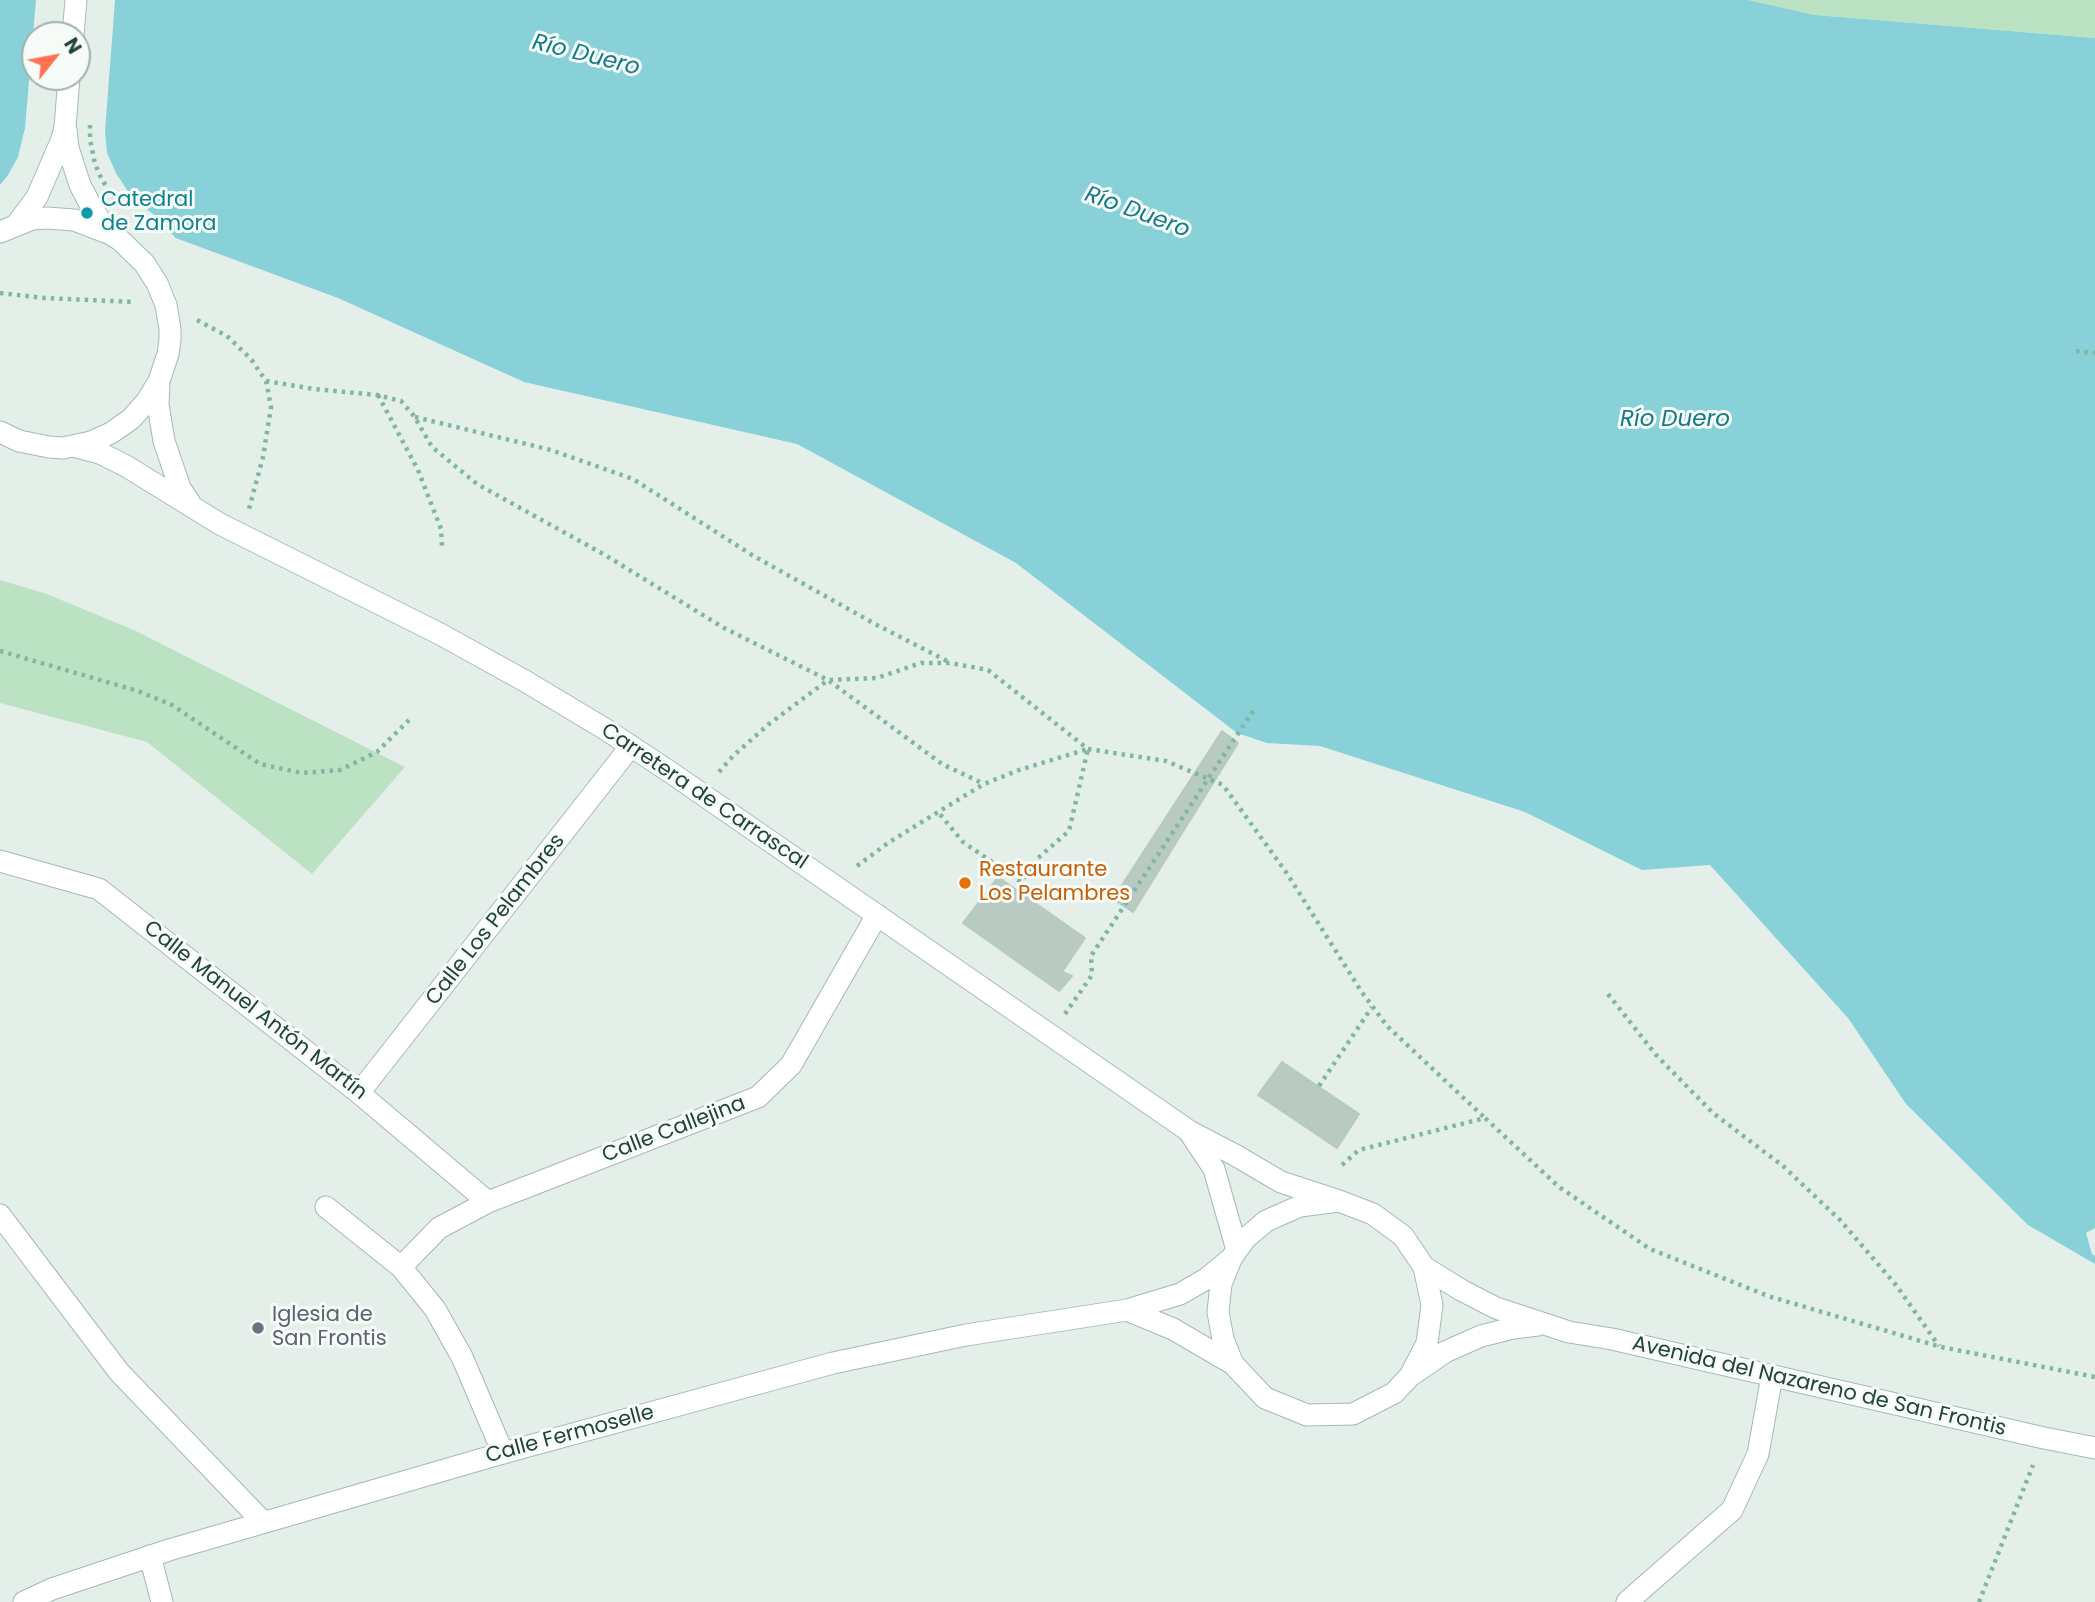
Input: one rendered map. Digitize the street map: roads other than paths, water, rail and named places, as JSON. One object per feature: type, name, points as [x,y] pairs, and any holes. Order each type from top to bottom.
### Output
[{"type":"main road","points":[[74,21],[76,0]]},
{"type":"main road","points":[[8,228],[40,189],[62,139],[68,91]]},
{"type":"main road","points":[[65,122],[68,148],[76,174],[93,210],[109,233]]},
{"type":"main road","points":[[1,433],[34,445],[74,446],[91,442],[121,426],[131,419],[159,381],[170,341],[166,305],[157,283],[144,263],[120,240],[74,220],[32,219],[8,228]]},
{"type":"main road","name":"Carretera de Carrascal","points":[[159,381],[159,405],[166,451],[180,488],[194,507]]},
{"type":"main road","name":"Carretera de Carrascal","points":[[74,446],[100,453],[126,466],[220,524],[482,656],[631,746],[1189,1131],[1281,1182],[1339,1201]]},
{"type":"main road","name":"Calle Los Pelambres","points":[[359,1093],[631,746]]},
{"type":"main road","name":"Calle Manuel Antón Martín","points":[[0,861],[99,889],[359,1093],[488,1202]]},
{"type":"main road","name":"Calle Callejina","points":[[401,1267],[439,1228],[488,1202],[758,1097],[791,1065],[877,915]]},
{"type":"main road","name":"Carretera de Carrascal","points":[[1189,1131],[1214,1169],[1234,1254]]},
{"type":"main road","points":[[1126,1310],[1173,1329],[1233,1364],[1265,1398],[1307,1415],[1353,1414],[1394,1393],[1410,1376],[1427,1343],[1432,1305],[1424,1267],[1403,1236],[1373,1214],[1339,1201],[1300,1206],[1266,1221],[1246,1238],[1234,1254],[1221,1284],[1218,1312],[1223,1339],[1233,1364]]},
{"type":"main road","points":[[326,1207],[401,1267],[435,1309],[456,1345],[503,1453]]},
{"type":"main road","points":[[0,1214],[119,1372],[263,1522]]},
{"type":"main road","name":"Calle Fermoselle","points":[[24,1602],[52,1589],[150,1556],[263,1522],[833,1363],[967,1335],[1126,1310],[1180,1294],[1206,1279],[1234,1254]]},
{"type":"main road","name":"Avenida del Nazareno de San Frontis","points":[[1424,1267],[1496,1308],[1569,1332],[1612,1339],[2095,1448]]},
{"type":"main road","name":"Avenida del Nazareno de San Frontis","points":[[1410,1376],[1445,1352],[1481,1336],[1543,1324]]},
{"type":"main road","points":[[1627,1602],[1732,1510],[1758,1454],[1772,1376]]},
{"type":"main road","points":[[150,1556],[162,1602]]},
{"type":"water","name":"Río Duero","points":[[0,0],[1748,0],[1815,15],[2095,38],[2095,1228],[2086,1233],[2095,1256],[2095,1264],[2028,1225],[1906,1104],[1848,1018],[1710,865],[1642,870],[1525,812],[1320,746],[1267,743],[1237,733],[1016,563],[797,444],[524,382],[338,298],[54,193],[0,191]]},
{"type":"place","name":"Catedral de Zamora","points":[[87,213]]},
{"type":"place","name":"Restaurante Los Pelambres","points":[[965,883]]},
{"type":"place","name":"Iglesia de San Frontis","points":[[258,1328]]}]
